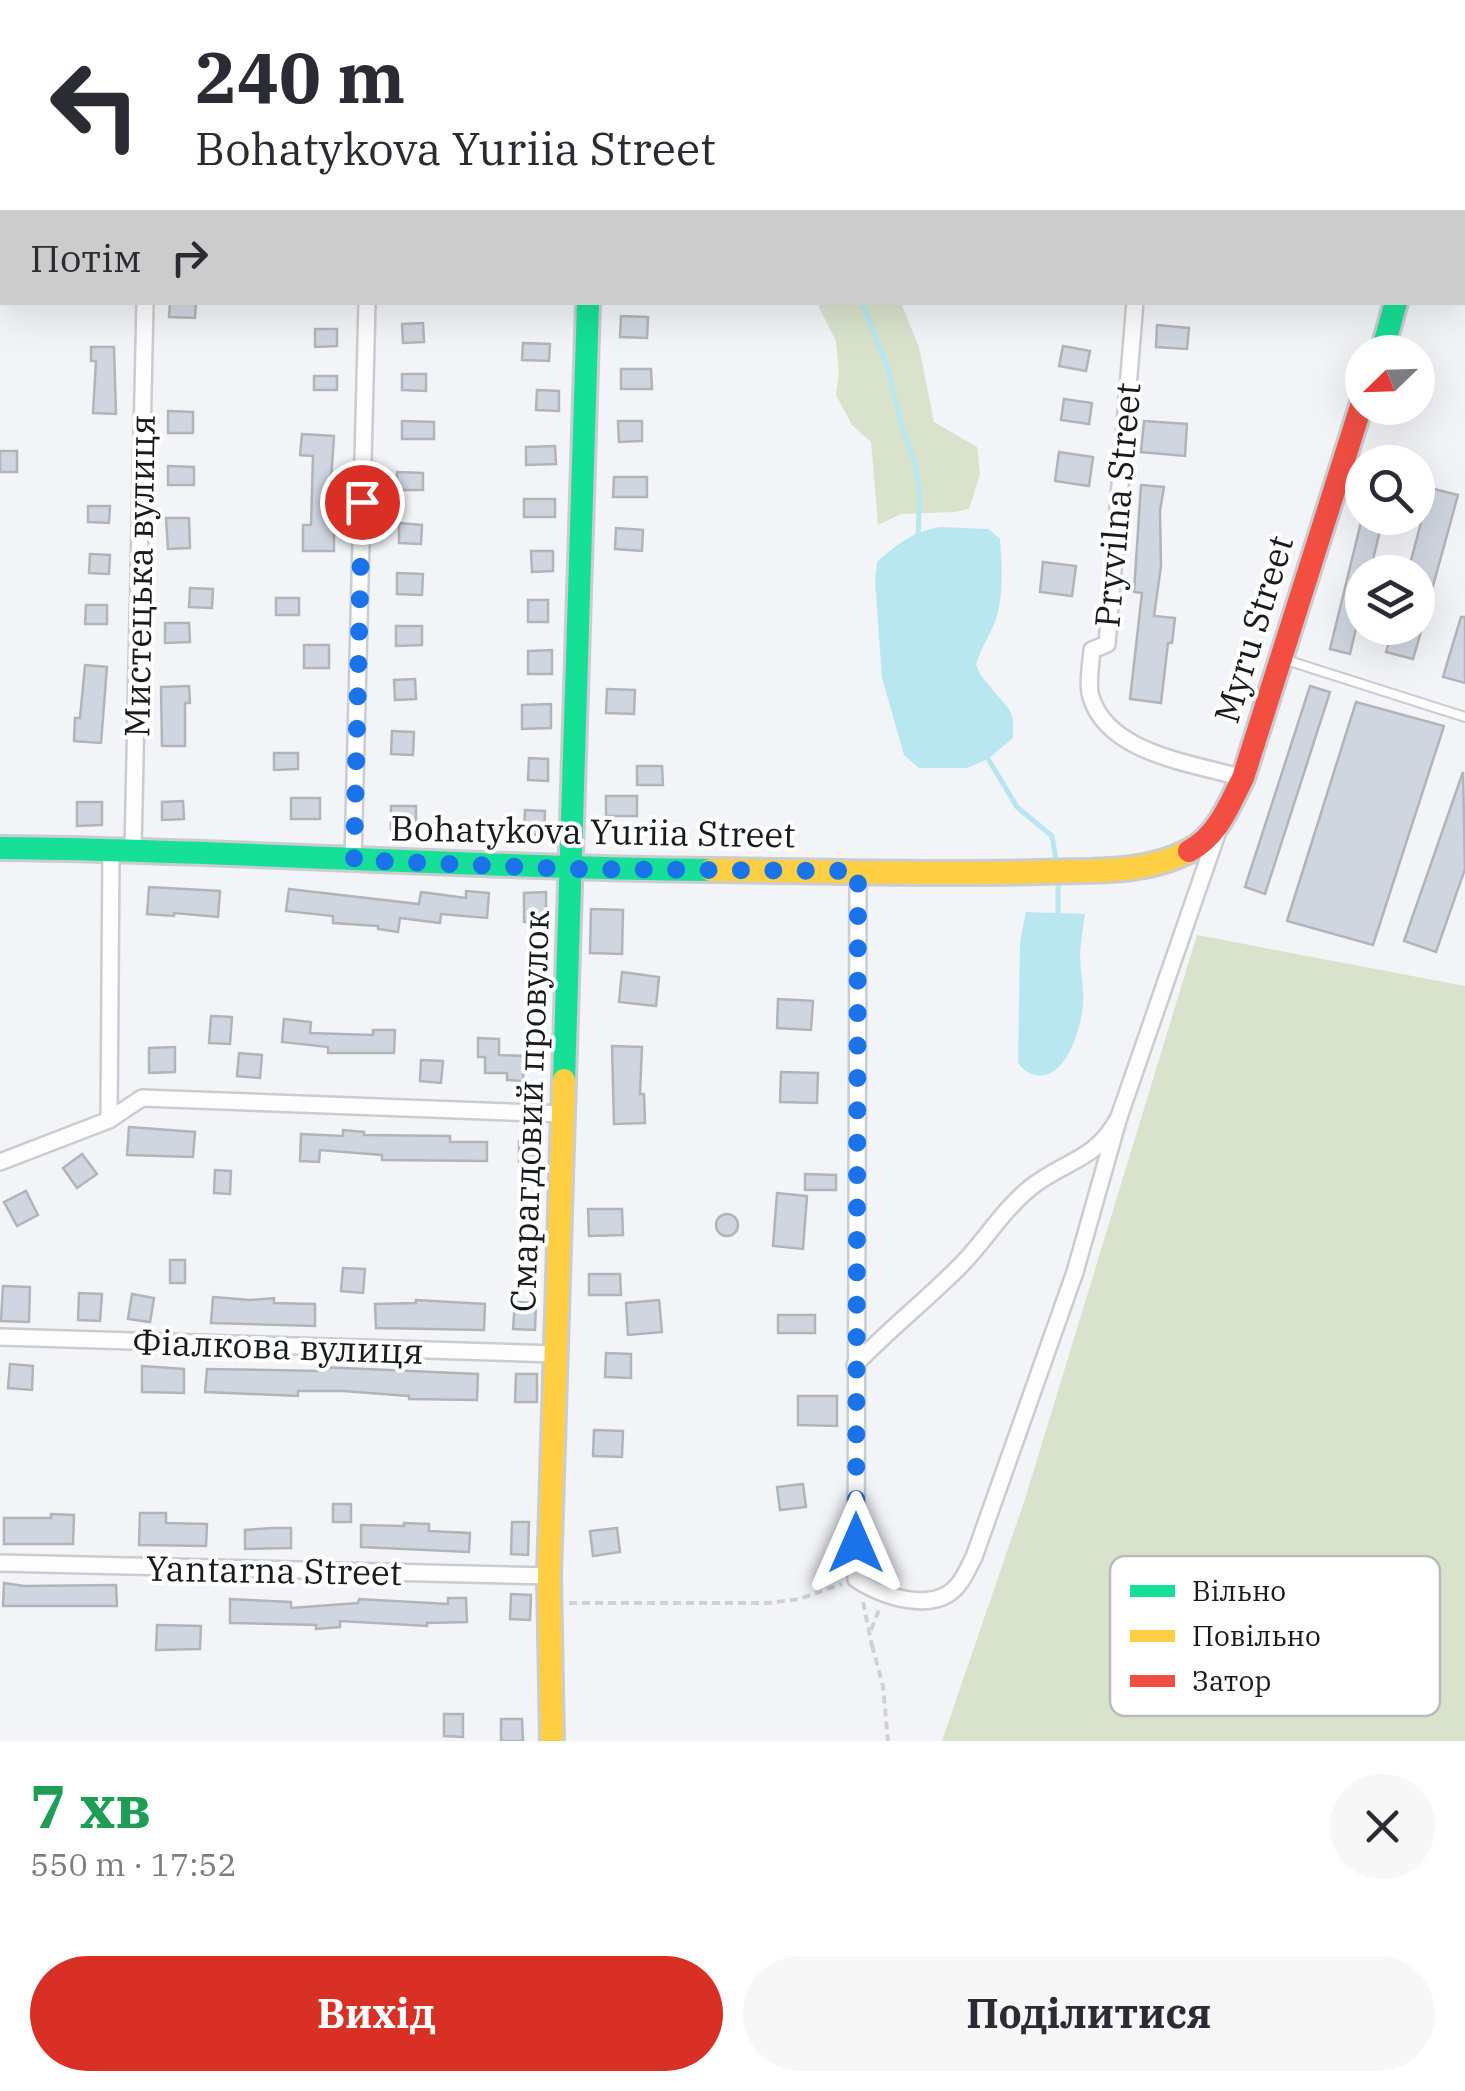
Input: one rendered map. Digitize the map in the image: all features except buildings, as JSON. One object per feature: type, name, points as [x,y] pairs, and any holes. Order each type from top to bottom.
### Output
[{"type":"street","name":"Мистецька вулиця","points":[[108,1120],[145,305]]},
{"type":"street","points":[[354,860],[367,305]]},
{"type":"street","name":"Смарагдовий провулок","points":[[552,1741],[549,1576],[588,305]]},
{"type":"street","name":"Pryvilna Street","points":[[1135,305],[1107,644],[1092,650],[1089,694],[1103,724],[1126,742],[1243,778]]},
{"type":"street","points":[[1387,335],[1395,305]]},
{"type":"street","name":"Myru Street","points":[[1182,857],[1202,845],[1220,826],[1243,778],[1355,425]]},
{"type":"street","points":[[858,871],[856,1579],[896,1596],[925,1601],[943,1597],[957,1587],[974,1557],[1076,1272],[1119,1117],[1220,826]]},
{"type":"street","name":"Bohatykova Yuriia Street","points":[[0,848],[122,849],[571,869],[1000,873],[1130,869],[1182,857]]},
{"type":"street","points":[[0,1162],[108,1120],[142,1098],[562,1114]]},
{"type":"street","points":[[855,1365],[970,1255],[1000,1216],[1032,1186],[1107,1140],[1119,1117]]},
{"type":"street","name":"Фіалкова вулиця","points":[[0,1337],[556,1354]]},
{"type":"street","name":"Yantarna Street","points":[[0,1563],[549,1576]]},
{"type":"lane","points":[[1279,658],[1465,717]]},
{"type":"path","points":[[549,1602],[770,1603],[856,1579],[883,1686],[888,1741]]},
{"type":"path","points":[[872,1646],[875,1613],[883,1602],[896,1596]]},
{"type":"green space","points":[[818,305],[902,305],[919,347],[934,422],[977,447],[980,474],[969,509],[901,514],[878,525],[871,442],[852,425],[836,395],[836,341]]},
{"type":"green space","points":[[1197,935],[1465,986],[1465,1741],[942,1741],[1025,1499]]},
{"type":"water","points":[[940,527],[989,529],[1000,539],[1002,576],[998,612],[976,665],[1009,709],[1013,738],[988,759],[967,768],[919,768],[904,755],[882,678],[877,562],[906,539]]},
{"type":"water","points":[[1026,912],[1085,914],[1080,954],[1080,1021],[1068,1055],[1045,1075],[1030,1073],[1018,1063],[1020,942]]},
{"type":"waterway","points":[[863,305],[888,369],[915,464],[920,493],[918,536]]},
{"type":"waterway","points":[[987,757],[1017,807],[1052,836],[1057,865]]},
{"type":"waterway","points":[[1058,876],[1058,915]]},
{"type":"traffic: fast","points":[[564,1080],[588,305]]},
{"type":"traffic: fast","points":[[1387,335],[1395,305]]},
{"type":"traffic: fast","points":[[0,848],[711,870]]},
{"type":"traffic: slow","points":[[711,870],[1097,871],[1135,868],[1189,851]]},
{"type":"traffic: slow","points":[[552,1741],[549,1576],[564,1080]]},
{"type":"traffic: jam","points":[[1189,851],[1215,828],[1243,778],[1355,425]]},
{"type":"route","points":[[362,502],[354,860],[571,869],[858,871],[856,1543]]}]
